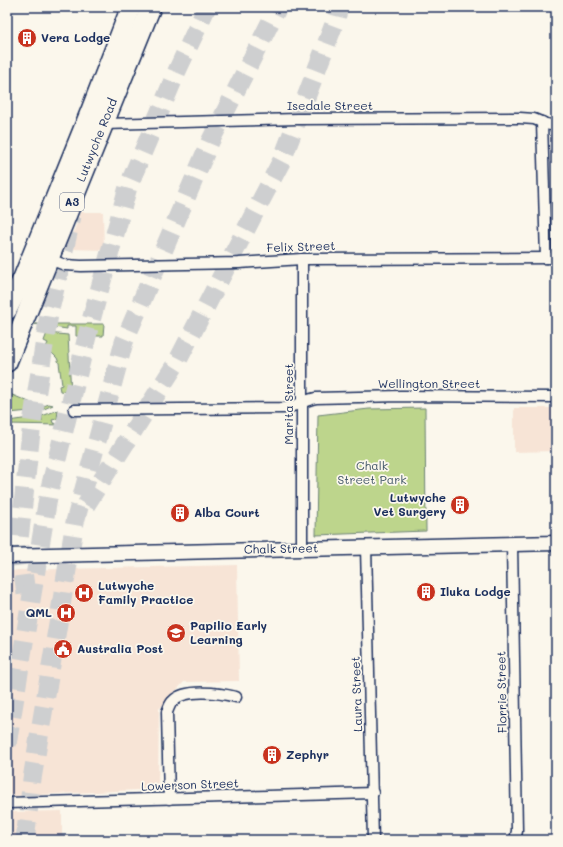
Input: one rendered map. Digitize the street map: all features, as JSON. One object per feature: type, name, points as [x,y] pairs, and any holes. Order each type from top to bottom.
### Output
[{"type":"highway","name":"Lutwyche Road","points":[[7,310],[23,278],[92,110],[131,7]]},
{"type":"highway","name":"Lutwyche Road","points":[[7,362],[151,7]]},
{"type":"street","name":"Isedale Street","points":[[104,124],[290,120],[520,118],[534,119],[556,126]]},
{"type":"street","points":[[542,122],[551,258]]},
{"type":"street","name":"Felix Street","points":[[49,259],[65,265],[81,266],[238,263],[302,259],[551,258]]},
{"type":"street","name":"Marita Street","points":[[302,259],[302,548]]},
{"type":"street","name":"Wellington Street","points":[[74,410],[284,408],[293,407],[302,402],[316,398],[401,396],[556,397]]},
{"type":"street","name":"Chalk Street","points":[[7,556],[556,543]]},
{"type":"street","name":"Florrie Street","points":[[512,544],[517,831],[515,840]]},
{"type":"street","name":"Laura Street","points":[[366,547],[373,840]]},
{"type":"street","points":[[169,799],[167,712],[173,700],[184,694],[219,693],[236,696]]},
{"type":"street","name":"Lowerson Street","points":[[7,803],[373,793]]},
{"type":"shaded area","points":[[81,212],[103,212],[104,250],[70,249],[69,244]]},
{"type":"shaded area","points":[[514,408],[556,408],[556,451],[514,452]]},
{"type":"shaded area","points":[[237,565],[239,681],[184,682],[159,709],[158,789],[13,796],[8,794],[8,572],[17,570]]},
{"type":"shaded area","points":[[62,811],[62,840],[12,840],[12,812]]},
{"type":"green space","points":[[34,324],[104,324],[103,336],[76,336],[76,326],[67,326],[67,329]]},
{"type":"green space","points":[[47,333],[68,335],[71,395],[60,391],[59,386],[62,385],[59,363],[57,358],[46,347],[48,343],[44,341]]},
{"type":"green space","points":[[10,394],[41,407],[49,404],[53,405],[42,410],[8,413]]},
{"type":"green space","name":"Chalk Street Park","points":[[425,408],[426,531],[316,535],[318,415],[369,409]]},
{"type":"green space","points":[[58,410],[57,419],[52,420],[53,423],[61,425],[7,424],[8,421],[37,417],[38,421],[42,421],[42,416]]},
{"type":"tunnel","points":[[7,745],[49,492],[90,324],[128,187],[177,71],[207,7]]},
{"type":"tunnel","points":[[25,840],[32,779],[75,522],[124,342],[210,142],[278,7]]},
{"type":"tunnel","points":[[86,505],[177,362],[282,160],[336,19],[339,7]]},
{"type":"tunnel","points":[[26,594],[19,540],[32,423],[49,314],[72,216]]},
{"type":"place","name":"Vera Lodge","points":[[27,38]]},
{"type":"place","name":"Lutwyche Vet Surgery","points":[[460,505]]},
{"type":"place","name":"Alba Court","points":[[180,513]]},
{"type":"place","name":"Iluka Lodge","points":[[426,592]]},
{"type":"place","name":"Lutwyche Family Practice","points":[[84,593]]},
{"type":"place","name":"QML","points":[[66,613]]},
{"type":"place","name":"Papilio Early Learning","points":[[176,633]]},
{"type":"place","name":"Australia Post","points":[[63,649]]},
{"type":"place","name":"Zephyr","points":[[272,755]]}]
